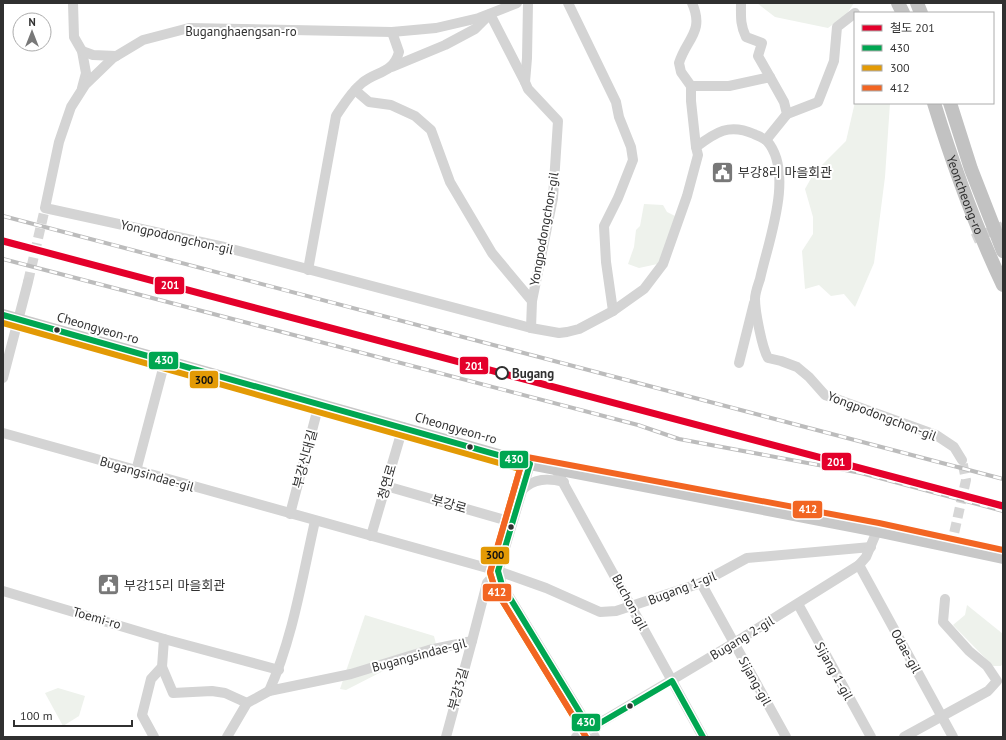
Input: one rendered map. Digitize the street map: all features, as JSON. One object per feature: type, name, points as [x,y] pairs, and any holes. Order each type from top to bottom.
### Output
[{"type":"highway","points":[[899,3],[904,12]]},
{"type":"highway","name":"Yeoncheong-ro","points":[[934,104],[956,174],[987,251],[1003,285]]},
{"type":"highway","name":"Yeoncheong-ro","points":[[950,104],[971,169],[1003,251]]},
{"type":"main road","name":"Cheongyeon-ro","points":[[3,315],[530,464],[877,531],[1003,558]]},
{"type":"street","points":[[73,3],[74,37],[82,51],[86,73],[82,90]]},
{"type":"street","name":"Buganghaengsan-ro","points":[[45,208],[59,142],[71,107],[82,90],[116,56],[143,40],[188,28],[392,32],[436,28],[479,18],[517,3]]},
{"type":"street","points":[[525,82],[528,3]]},
{"type":"street","points":[[568,3],[616,102],[619,117],[631,147],[633,160],[621,192],[604,226],[606,262],[613,311]]},
{"type":"street","points":[[692,3],[697,19],[693,37],[679,63],[681,72],[691,86],[729,86],[770,77]]},
{"type":"street","points":[[742,3],[740,19],[746,37],[762,42],[758,56],[784,102],[787,114]]},
{"type":"street","points":[[696,146],[713,135],[732,128],[749,132],[766,140],[787,114],[818,102],[834,61],[837,27],[854,13]]},
{"type":"street","points":[[308,270],[336,116],[349,97],[362,83],[392,66],[445,45],[475,30],[490,14]]},
{"type":"street","name":"Yongpodongchon-gil","points":[[490,14],[528,89],[558,121],[552,198],[532,301],[531,328]]},
{"type":"street","points":[[392,32],[398,52],[392,66]]},
{"type":"street","points":[[82,51],[93,55],[116,56]]},
{"type":"street","name":"Yongpodongchon-gil","points":[[45,208],[224,247],[531,328],[559,333],[567,332],[579,329],[613,311],[644,289],[663,264],[687,196],[698,155],[691,101],[691,86]]},
{"type":"street","name":"Yongpodongchon-gil","points":[[356,90],[369,102],[390,105],[415,116],[431,130],[450,182],[492,253],[532,301]]},
{"type":"street","name":"Yongpodongchon-gil","points":[[766,140],[778,162],[780,183],[772,227],[755,299],[762,348],[768,358],[781,360],[796,368],[809,377],[825,395],[936,435],[954,447],[962,460]]},
{"type":"street","points":[[3,378],[28,282]]},
{"type":"street","points":[[739,363],[755,299]]},
{"type":"street","points":[[136,471],[166,361]]},
{"type":"street","name":"부강신대길","points":[[290,514],[319,404]]},
{"type":"street","name":"청연로","points":[[371,536],[402,428]]},
{"type":"street","name":"Bugangsindae-gil","points":[[3,433],[315,522],[498,571],[487,583],[472,641],[429,650],[351,674],[269,691]]},
{"type":"street","points":[[530,464],[498,571],[502,585],[593,733]]},
{"type":"street","name":"Buchon-gil","points":[[555,468],[703,737]]},
{"type":"street","points":[[522,490],[528,484],[540,480],[549,479],[564,482]]},
{"type":"street","name":"부강로","points":[[386,486],[512,522]]},
{"type":"street","points":[[227,737],[247,703],[269,691],[279,670],[315,522]]},
{"type":"street","name":"Bugang 2-gil","points":[[576,737],[593,733],[672,681],[859,565],[866,557],[877,531]]},
{"type":"street","name":"Bugang 1-gil","points":[[498,571],[546,588],[600,612],[616,611],[701,583],[747,558],[871,547]]},
{"type":"street","name":"Odae-gil","points":[[859,565],[952,737]]},
{"type":"street","name":"Sijang-gil","points":[[701,583],[786,737]]},
{"type":"street","name":"Toemi-ro","points":[[3,591],[100,618],[164,639]]},
{"type":"street","points":[[904,737],[988,691],[997,681],[988,666],[969,651],[943,622],[945,599]]},
{"type":"street","name":"Sijang 1-gil","points":[[798,604],[871,737]]},
{"type":"street","points":[[247,703],[225,693],[212,691],[174,693],[162,667],[164,639],[279,670]]},
{"type":"street","name":"부강3길","points":[[446,737],[472,641]]},
{"type":"street","points":[[154,737],[142,715],[151,679],[162,667]]},
{"type":"shaded area","points":[[757,3],[854,3],[846,15],[828,28],[775,17]]},
{"type":"shaded area","points":[[855,104],[890,104],[885,177],[874,263],[855,307],[844,294],[831,296],[819,285],[805,289],[802,251],[813,234],[813,217],[805,189],[814,173],[846,141]]},
{"type":"shaded area","points":[[644,204],[663,205],[667,212],[675,216],[662,263],[639,268],[628,264],[634,247],[636,230],[640,226]]},
{"type":"shaded area","points":[[967,605],[1003,634],[1003,663],[1001,666],[993,666],[953,625],[965,615]]},
{"type":"shaded area","points":[[365,615],[434,636],[436,644],[346,690],[340,689]]},
{"type":"shaded area","points":[[58,688],[85,696],[79,716],[63,726],[45,693]]},
{"type":"tunnel","points":[[28,282],[45,208]]},
{"type":"tunnel","points":[[973,239],[1003,226]]},
{"type":"tunnel","points":[[951,547],[966,480],[962,460]]},
{"type":"railway","points":[[3,216],[1003,479]]},
{"type":"railway","points":[[3,259],[638,425],[679,439],[861,473],[1003,511]]},
{"type":"rail line","name":"201","points":[[3,241],[1003,506]]},
{"type":"transit line","name":"430","points":[[3,315],[530,464],[498,571],[502,585],[590,729],[672,681],[703,737]]},
{"type":"transit line","name":"300","points":[[3,323],[520,469],[490,573],[495,589],[586,737]]},
{"type":"transit line","name":"412","points":[[586,737],[495,589],[490,572],[522,462],[527,457],[879,523],[1003,550]]},
{"type":"place","name":"부강8리 마을회관","points":[[723,172]]},
{"type":"place","name":"Bugang","points":[[502,373]]},
{"type":"place","name":"부강15리 마을회관","points":[[108,585]]}]
